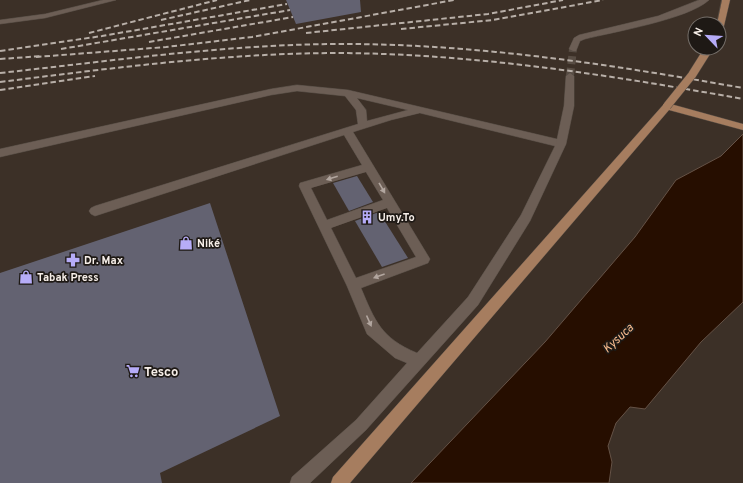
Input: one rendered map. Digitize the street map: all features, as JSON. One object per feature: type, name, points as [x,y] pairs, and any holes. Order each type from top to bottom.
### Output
[{"type":"main road","points":[[723,16],[725,1]]},
{"type":"main road","points":[[339,483],[668,106],[692,75],[704,56]]},
{"type":"main road","points":[[668,106],[705,118],[743,127]]},
{"type":"street","points":[[0,22],[45,16],[112,0]]},
{"type":"street","points":[[573,49],[577,40],[582,37],[646,22],[692,7],[705,0]]},
{"type":"street","points":[[298,483],[361,425],[472,301],[526,218],[561,144],[569,106],[570,76]]},
{"type":"street","points":[[0,153],[271,92],[296,88],[348,93],[561,144]]},
{"type":"street","points":[[348,93],[361,110],[363,126]]},
{"type":"street","points":[[95,211],[363,126],[403,114],[421,111]]},
{"type":"street","points":[[347,131],[424,259],[353,285]]},
{"type":"street","points":[[369,167],[304,186],[353,285],[372,329],[400,353],[418,361]]},
{"type":"street","points":[[324,226],[390,202]]},
{"type":"water","name":"Kysuca","points":[[743,134],[743,302],[701,342],[645,409],[630,407],[616,423],[608,446],[612,462],[609,483],[411,483],[545,342],[635,237],[676,180],[721,156]]},
{"type":"building","points":[[286,0],[360,0],[361,12],[296,24]]},
{"type":"building","points":[[357,176],[373,202],[349,211],[333,183]]},
{"type":"building","name":"Tesco","points":[[210,203],[280,416],[160,473],[162,483],[0,483],[0,273]]},
{"type":"building","points":[[379,212],[408,258],[382,267],[355,221]]},
{"type":"tunnel","points":[[570,76],[573,49]]},
{"type":"railway","points":[[89,33],[217,0]]},
{"type":"railway","points":[[161,20],[250,0]]},
{"type":"railway","points":[[36,57],[166,47],[252,37],[454,0]]},
{"type":"railway","points":[[306,33],[488,14],[563,0]]},
{"type":"railway","points":[[401,29],[493,20],[603,0]]},
{"type":"railway","points":[[0,51],[102,36],[287,4]]},
{"type":"railway","points":[[61,49],[290,10]]},
{"type":"railway","points":[[149,42],[293,17]]},
{"type":"railway","points":[[0,73],[166,54],[249,47],[333,44],[385,45],[488,51],[590,63],[743,88]]},
{"type":"railway","points":[[0,82],[212,58],[340,53],[391,54],[442,57],[543,67],[743,99]]},
{"type":"railway","points":[[0,59],[42,56]]},
{"type":"railway","points":[[0,90],[95,76]]},
{"type":"place","name":"Umy.To","points":[[367,217]]},
{"type":"place","name":"Niké","points":[[186,243]]},
{"type":"place","name":"Dr. Max","points":[[73,260]]},
{"type":"place","name":"Tabak Press","points":[[26,277]]},
{"type":"place","name":"Tesco","points":[[133,371]]}]
